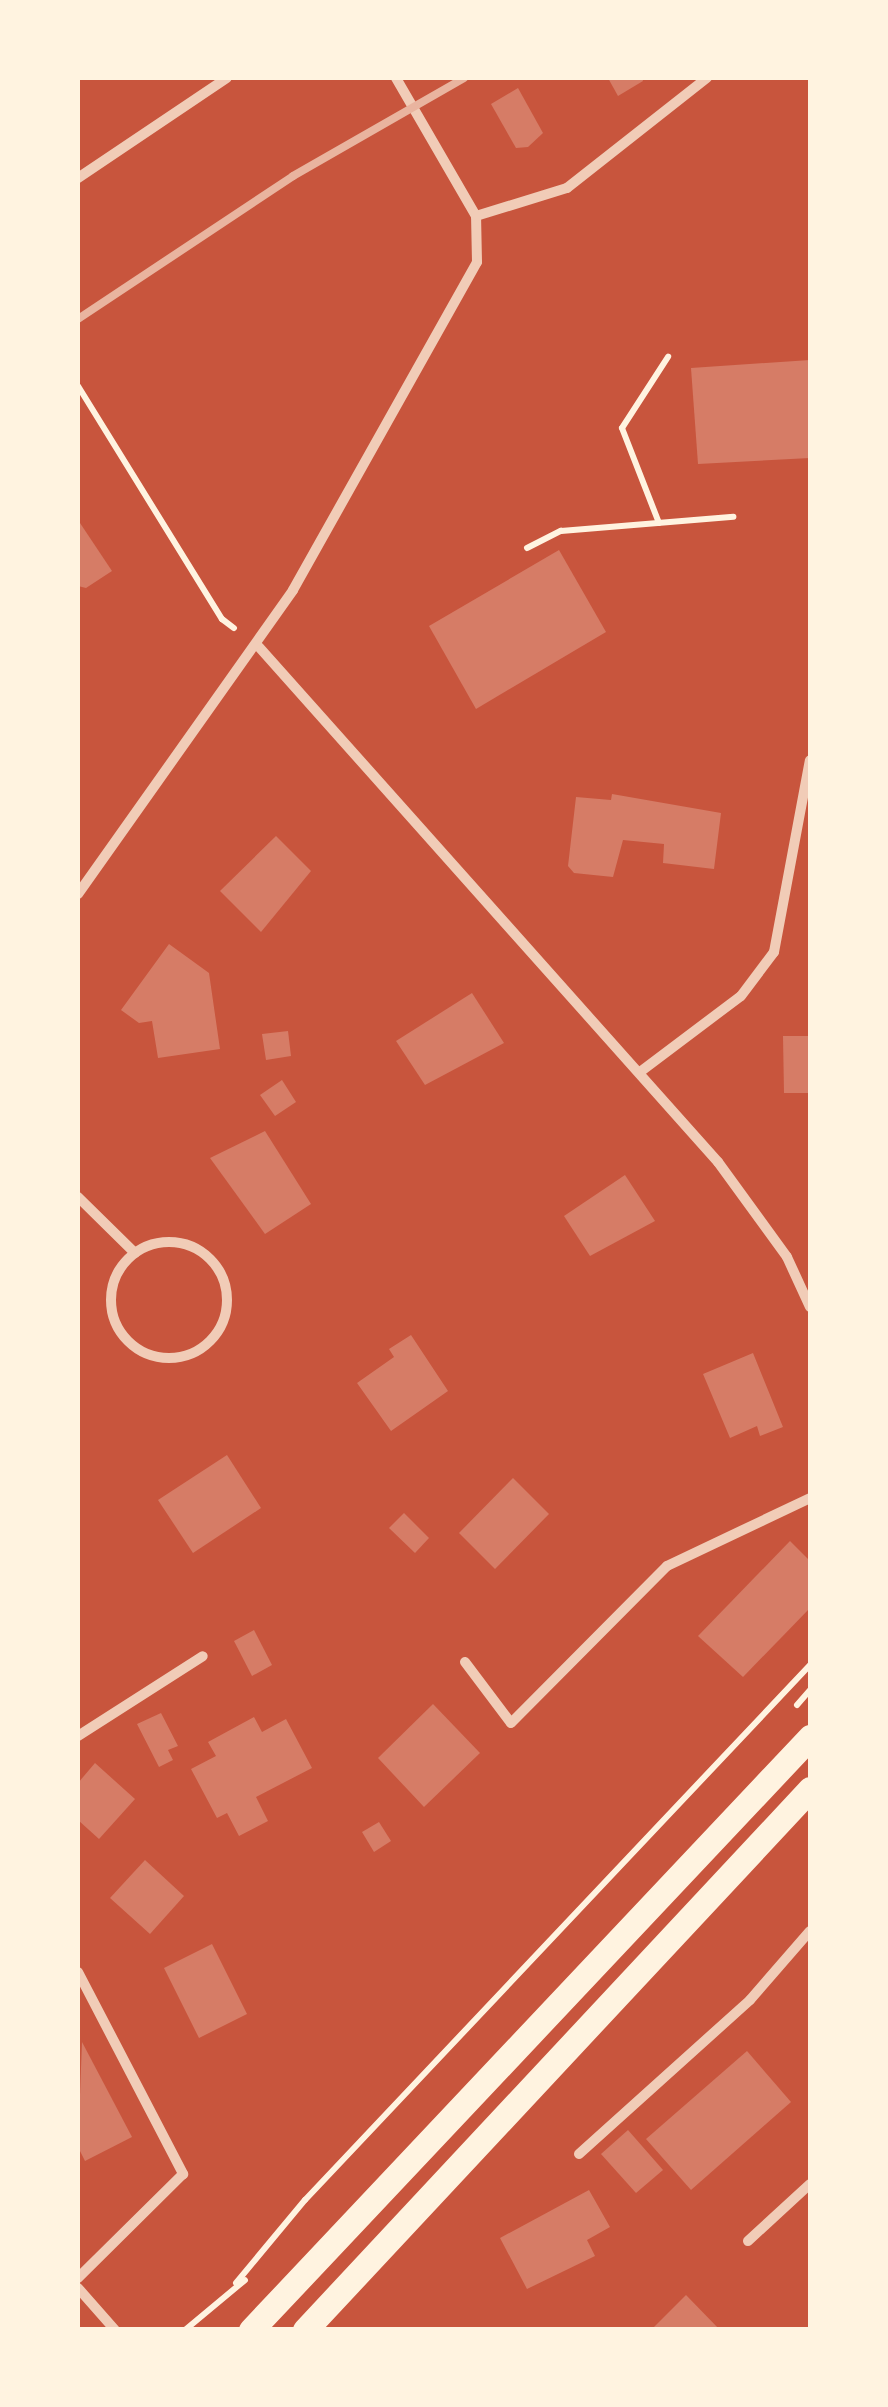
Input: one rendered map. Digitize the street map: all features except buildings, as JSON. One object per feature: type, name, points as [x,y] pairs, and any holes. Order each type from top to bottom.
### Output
[{"type":"main road","points":[[251,2330],[810,1737]]},
{"type":"main road","points":[[306,2330],[810,1789]]},
{"type":"street","points":[[78,178],[227,78]]},
{"type":"street","points":[[78,894],[259,647],[477,262],[476,216],[396,78]]},
{"type":"street","points":[[476,216],[567,188],[708,78]]},
{"type":"street","points":[[259,647],[640,1072],[741,1194],[787,1257],[810,1307]]},
{"type":"street","points":[[640,1072],[741,996],[774,952],[810,760]]},
{"type":"street","points":[[78,1197],[134,1252]]},
{"type":"street","points":[[169,1241],[204,1253],[218,1266],[228,1301],[224,1320],[200,1350],[162,1358],[126,1341],[110,1305],[112,1285],[134,1252],[169,1241]]},
{"type":"street","points":[[465,1662],[511,1723],[667,1566],[810,1498]]},
{"type":"street","points":[[78,1736],[203,1656]]},
{"type":"street","points":[[579,2154],[750,2000],[810,1931]]},
{"type":"street","points":[[78,1972],[182,2174],[78,2278]]},
{"type":"street","points":[[748,2241],[810,2184]]},
{"type":"street","points":[[78,2288],[116,2330]]},
{"type":"path","points":[[659,523],[622,428],[627,412],[668,357]]},
{"type":"path","points":[[78,386],[222,619],[259,647]]},
{"type":"path","points":[[527,548],[561,530],[733,518]]},
{"type":"path","points":[[223,2300],[305,2200],[810,1665]]},
{"type":"railway","points":[[78,319],[293,176],[464,78]]}]
